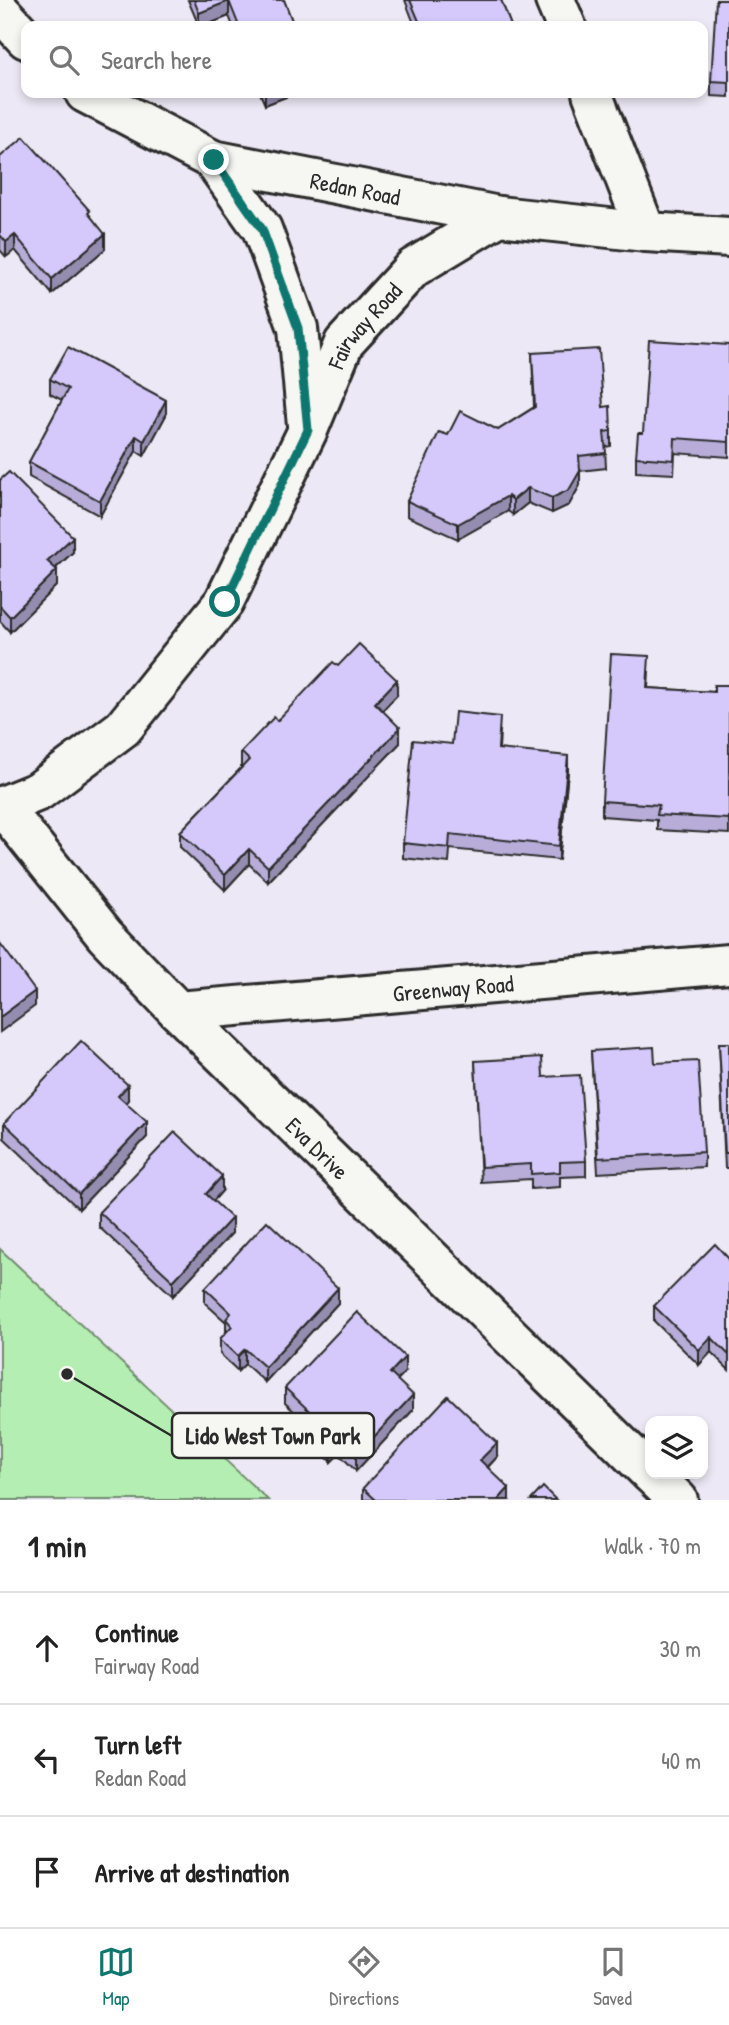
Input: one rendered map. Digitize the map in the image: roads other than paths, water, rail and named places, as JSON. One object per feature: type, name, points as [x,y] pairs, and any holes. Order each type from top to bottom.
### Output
[{"type":"street","points":[[555,0],[564,21]]},
{"type":"street","name":"Redan Road","points":[[95,98],[214,160],[499,216]]},
{"type":"street","points":[[594,98],[646,232]]},
{"type":"street","name":"Redan Road","points":[[214,160],[262,229],[298,328],[308,430]]},
{"type":"street","points":[[499,216],[646,232],[729,237]]},
{"type":"street","name":"Fairway Road","points":[[1,807],[39,791],[123,728],[225,602],[308,430],[344,343],[413,268],[499,216]]},
{"type":"street","name":"Eva Drive","points":[[1,807],[105,935],[178,1011],[645,1467]]},
{"type":"street","name":"Greenway Road","points":[[178,1011],[729,964]]},
{"type":"street","name":"Eva Drive","points":[[657,1479],[678,1500]]},
{"type":"place","name":"Lido West Town Park","points":[[67,1374]]}]
